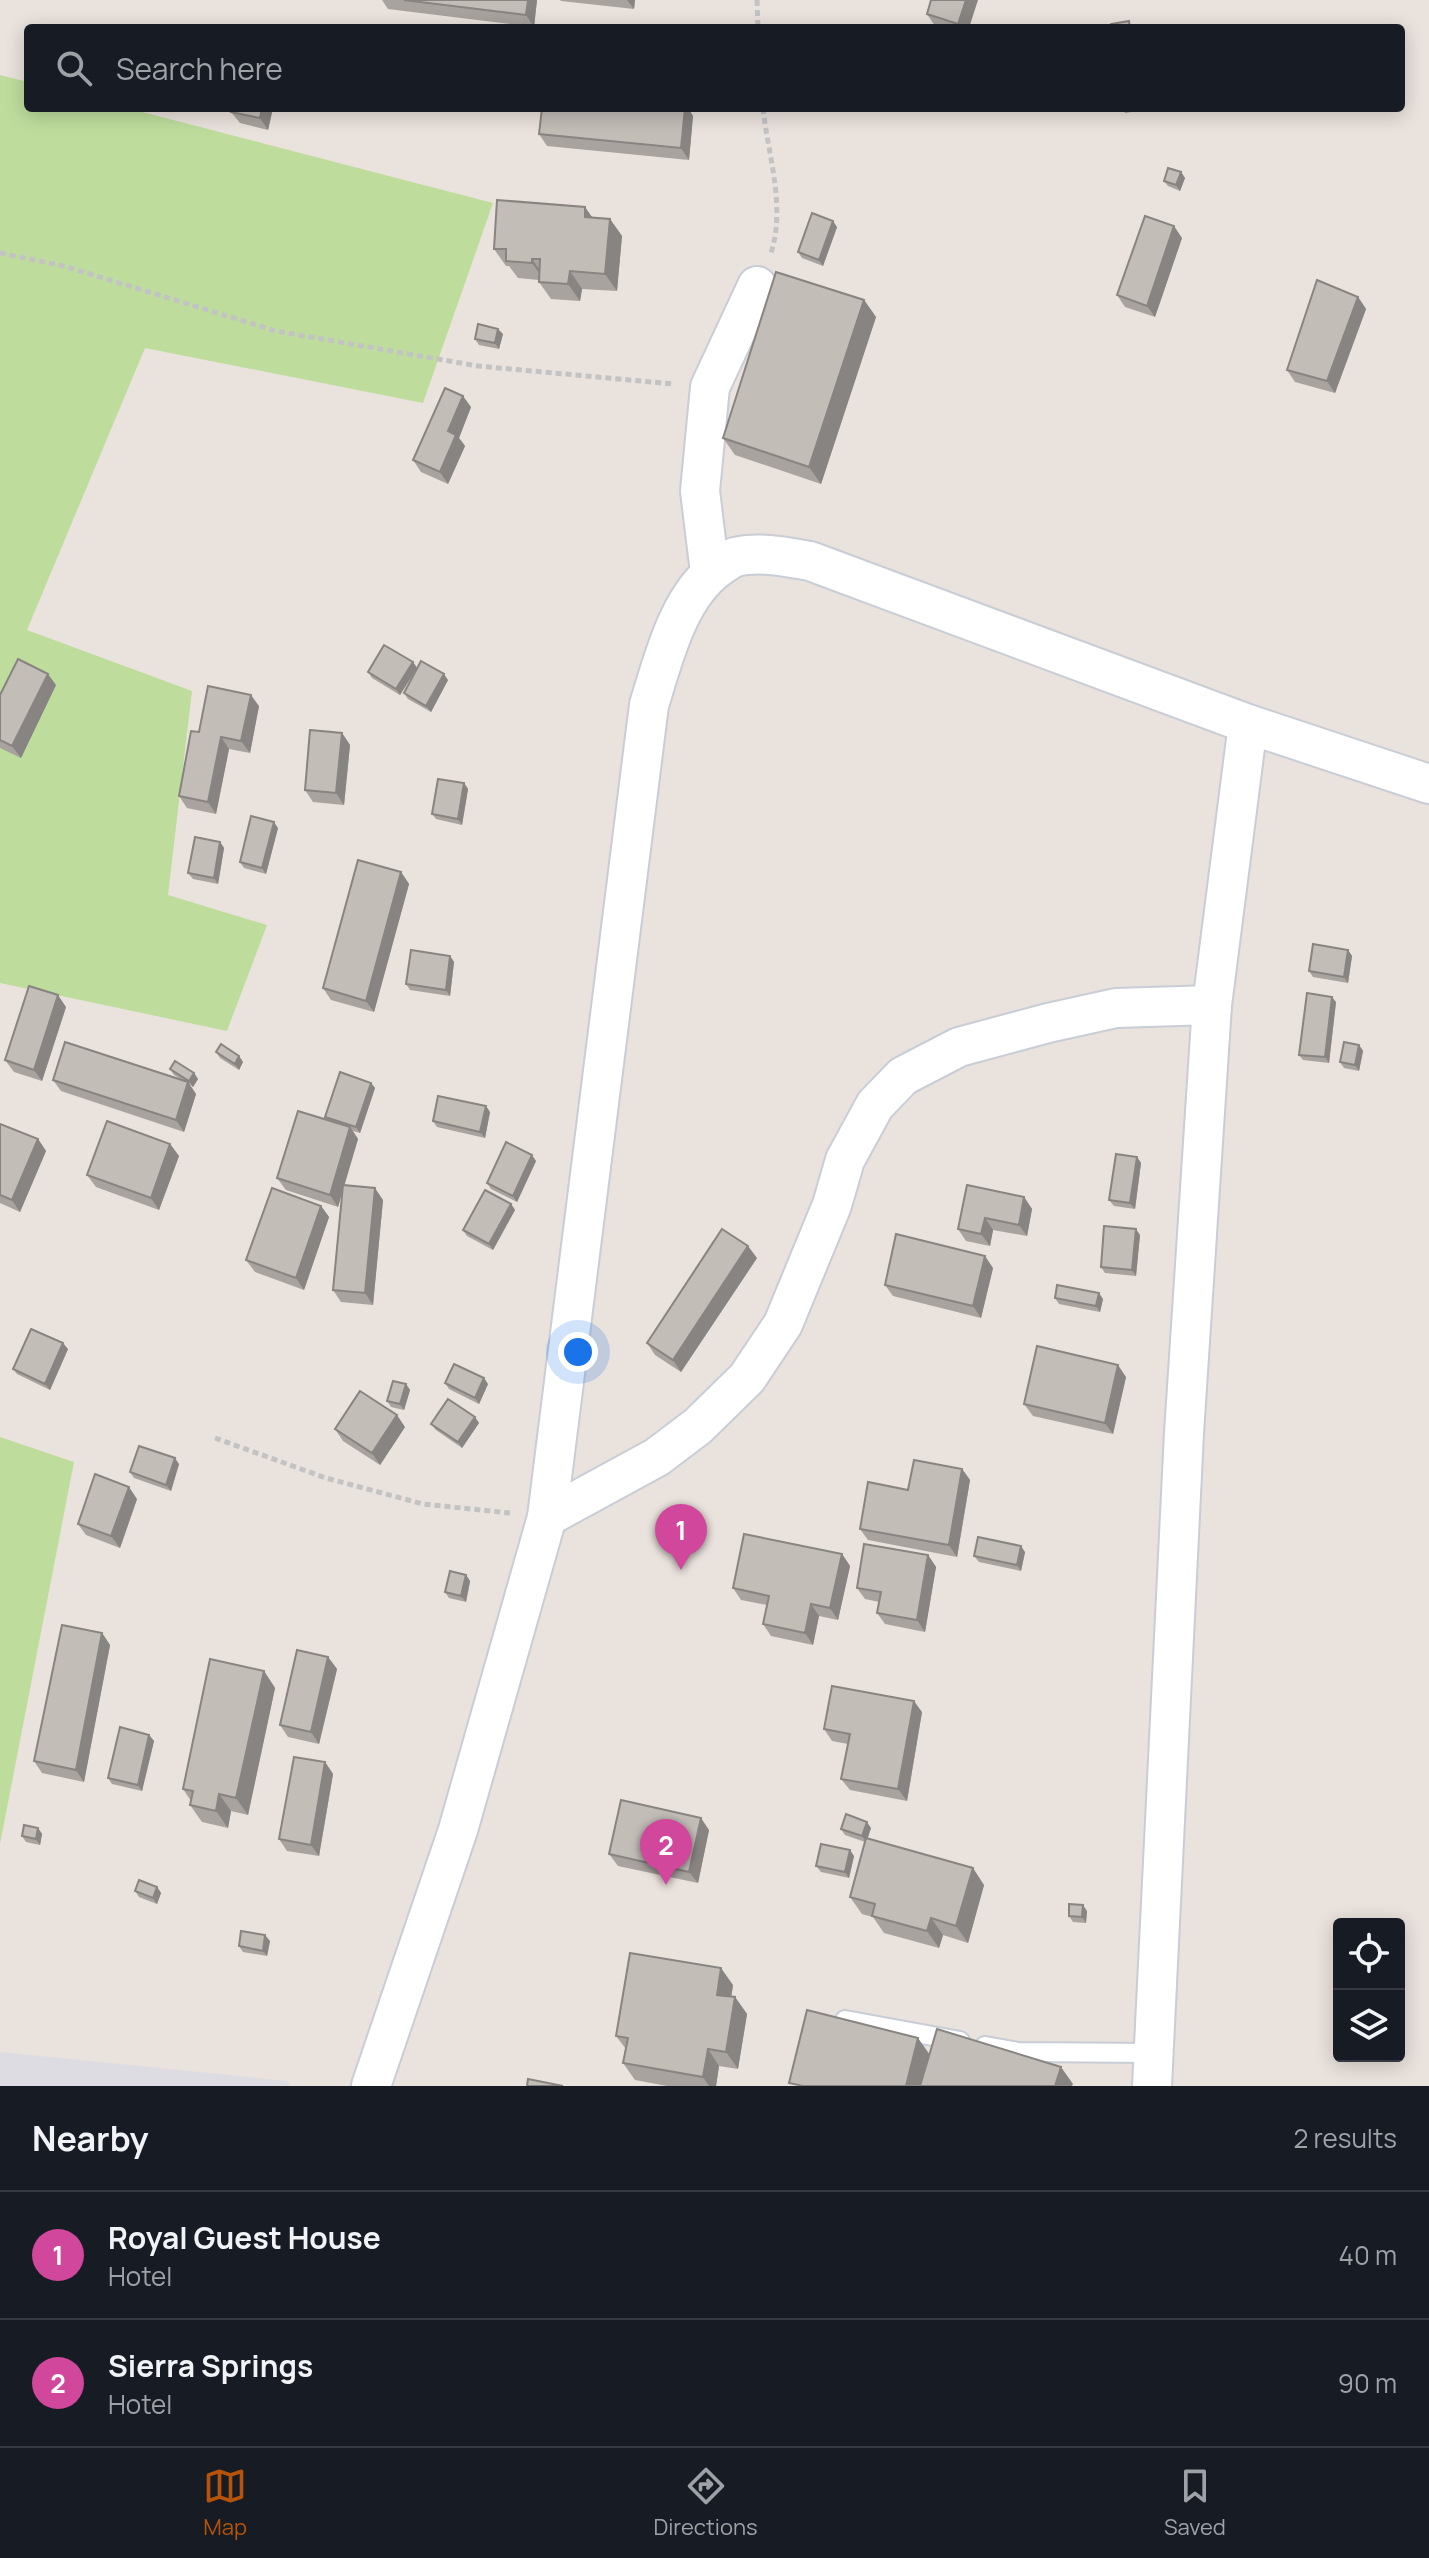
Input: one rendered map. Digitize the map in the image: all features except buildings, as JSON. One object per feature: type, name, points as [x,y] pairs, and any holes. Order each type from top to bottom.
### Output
[{"type":"street","points":[[710,573],[700,491],[710,387],[757,286]]},
{"type":"street","points":[[371,2086],[458,1830],[547,1517],[649,705],[668,643],[686,607],[710,573],[733,557],[774,555],[810,561],[1248,724],[1429,784]]},
{"type":"street","points":[[1153,2070],[1184,1433],[1212,1005],[1248,724]]},
{"type":"street","points":[[547,1517],[657,1457],[698,1426],[747,1378],[783,1324],[832,1205],[845,1160],[875,1105],[903,1076],[959,1047],[1061,1020],[1116,1008],[1212,1005]]},
{"type":"lane","points":[[845,2020],[1018,2052],[1153,2070]]},
{"type":"path","points":[[757,0],[758,24]]},
{"type":"path","points":[[757,286],[777,234],[779,213],[764,112]]},
{"type":"path","points":[[0,253],[64,266],[276,331],[478,366],[710,387]]},
{"type":"path","points":[[215,1438],[326,1478],[423,1504],[547,1517]]},
{"type":"shaded area","points":[[0,2052],[287,2081],[290,2086],[0,2086]]},
{"type":"green space","points":[[0,75],[24,81],[24,112],[142,112],[493,203],[423,403],[145,348],[27,630],[192,691],[168,895],[267,925],[227,1031],[0,983]]},
{"type":"green space","points":[[0,1437],[74,1462],[0,1844]]},
{"type":"place","name":"Royal Guest House","points":[[681,1570]]},
{"type":"place","name":"Sierra Springs","points":[[666,1885]]}]
